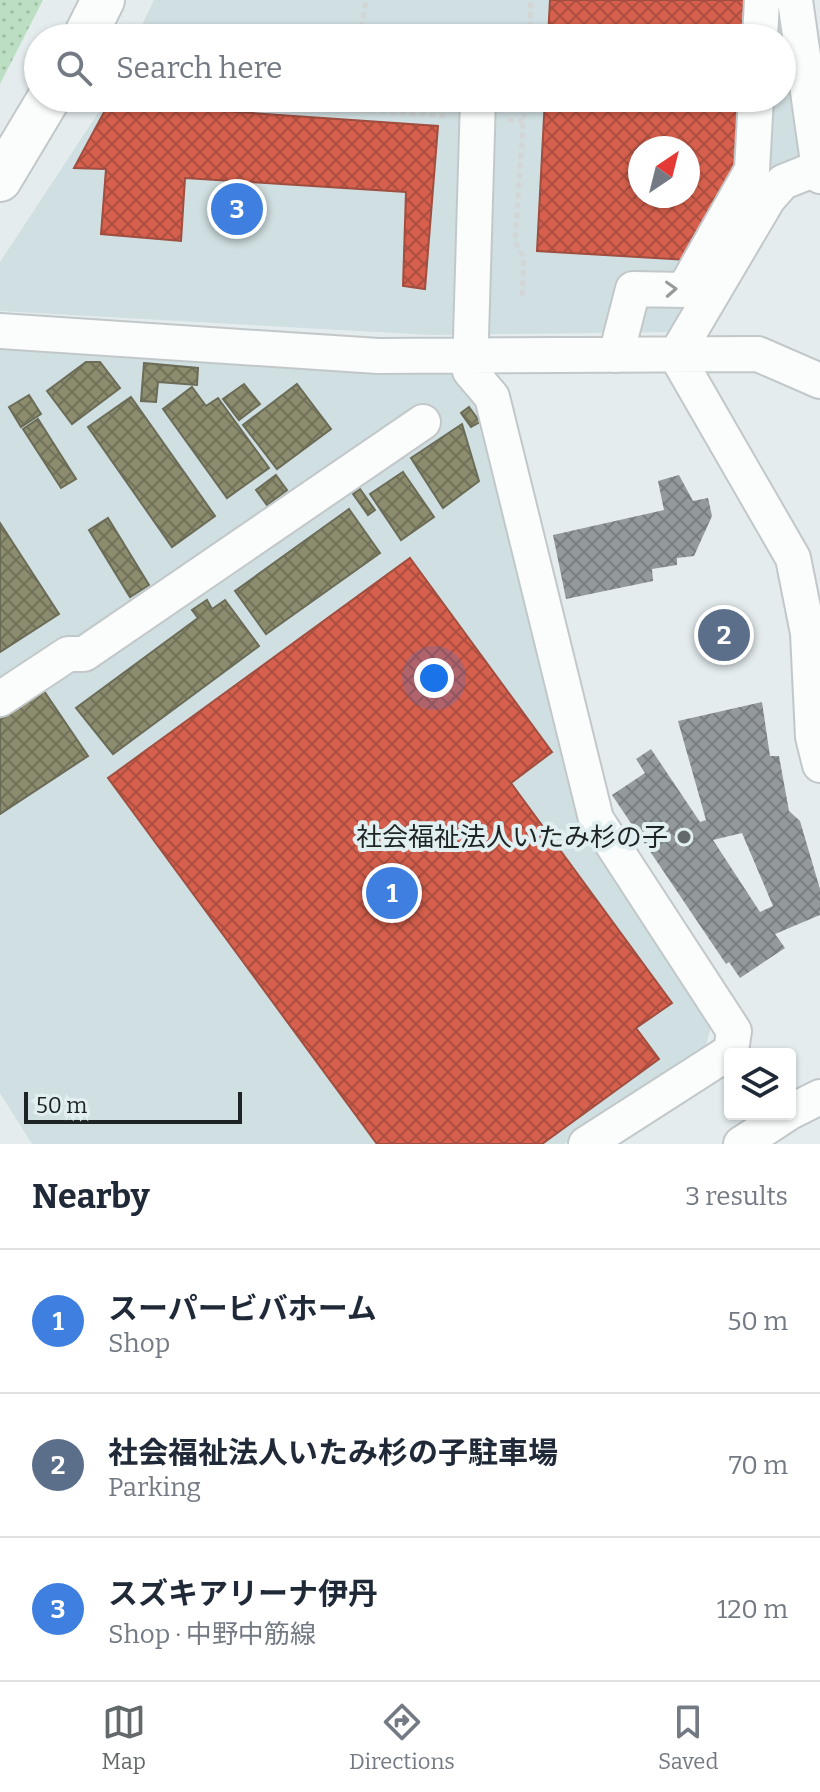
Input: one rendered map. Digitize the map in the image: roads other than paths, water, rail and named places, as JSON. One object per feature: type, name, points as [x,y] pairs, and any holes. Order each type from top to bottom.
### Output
[{"type":"main road","points":[[0,180],[41,112]]},
{"type":"street","points":[[761,24],[762,0]]},
{"type":"street","points":[[676,355],[768,199],[783,182],[819,172],[804,9]]},
{"type":"street","points":[[478,112],[470,371],[492,397],[596,819],[734,1031],[731,1051],[586,1144]]},
{"type":"street","points":[[616,355],[633,289],[684,290],[752,170],[755,112]]},
{"type":"street","points":[[0,331],[378,356],[469,353],[758,354],[820,381]]},
{"type":"street","points":[[676,355],[793,558],[814,633],[813,737],[820,765]]},
{"type":"street","points":[[0,699],[68,654],[84,654],[423,422]]},
{"type":"street","points":[[796,1109],[820,1097]]},
{"type":"street","points":[[741,1144],[778,1120]]},
{"type":"place","name":"スズキアリーナ伊丹","points":[[237,209]]},
{"type":"place","name":"社会福祉法人いたみ杉の子駐車場","points":[[724,635]]},
{"type":"place","name":"社会福祉法人いたみ杉の子","points":[[684,837]]},
{"type":"place","name":"スーパービバホーム","points":[[392,893]]}]
